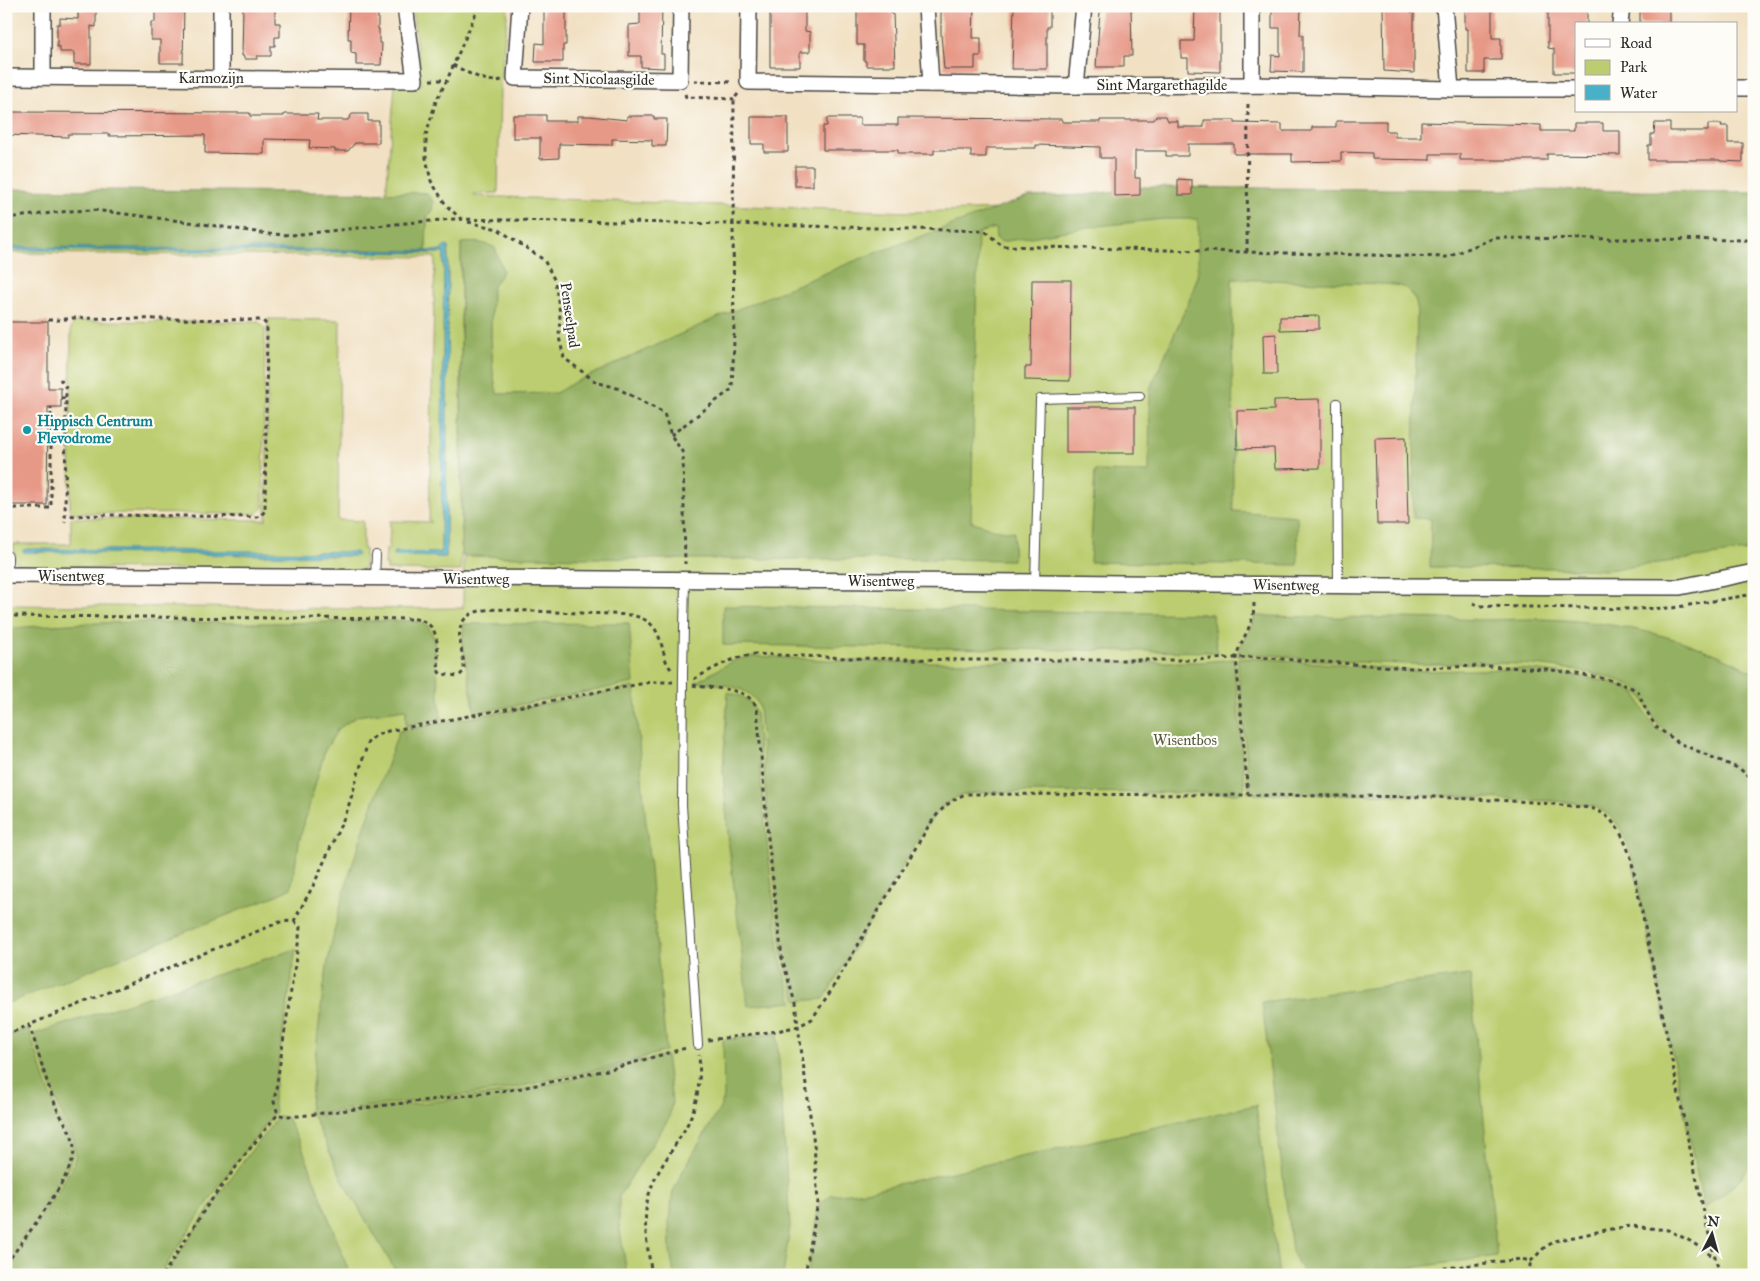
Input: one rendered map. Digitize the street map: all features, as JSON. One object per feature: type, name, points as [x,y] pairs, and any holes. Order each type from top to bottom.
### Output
[{"type":"street","points":[[43,6],[43,77]]},
{"type":"street","points":[[221,6],[221,78]]},
{"type":"street","name":"Karmozijn","points":[[6,77],[415,80],[405,6]]},
{"type":"street","points":[[514,78],[520,6]]},
{"type":"street","points":[[680,80],[681,6]]},
{"type":"street","points":[[748,82],[749,6]]},
{"type":"street","points":[[926,6],[932,84]]},
{"type":"street","points":[[1076,86],[1084,6]]},
{"type":"street","points":[[1252,6],[1252,85]]},
{"type":"street","points":[[1444,6],[1451,89]]},
{"type":"street","points":[[1620,22],[1622,6]]},
{"type":"street","name":"Sint Nicolaasgilde","points":[[514,78],[680,80]]},
{"type":"street","name":"Sint Margarethagilde","points":[[748,82],[1575,89]]},
{"type":"street","points":[[1738,88],[1754,88]]},
{"type":"street","name":"Wisentweg","points":[[7,575],[1680,587],[1754,572]]},
{"type":"lane","points":[[1035,582],[1040,398],[1140,396]]},
{"type":"lane","points":[[1337,403],[1338,586]]},
{"type":"lane","points":[[375,578],[376,555]]},
{"type":"lane","points":[[7,575],[8,556]]},
{"type":"lane","points":[[685,581],[682,805],[698,1045]]},
{"type":"path","points":[[462,220],[446,205],[431,181],[426,158],[426,135],[436,101],[454,65],[479,6]]},
{"type":"path","points":[[454,65],[472,75],[496,82],[514,78]]},
{"type":"path","points":[[734,99],[686,97],[680,80],[748,82]]},
{"type":"path","points":[[671,435],[732,389],[734,341],[732,224],[734,99],[748,82]]},
{"type":"path","points":[[1247,252],[1248,100],[1252,85]]},
{"type":"path","points":[[6,218],[93,210],[269,234],[291,235],[425,221],[462,220],[732,224],[985,231],[1002,246],[1448,257],[1494,238],[1754,240]]},
{"type":"path","name":"Penseelpad","points":[[462,220],[498,229],[544,260],[555,281],[560,313],[559,337],[564,358],[596,382],[617,388],[664,413],[671,435],[683,453],[685,581]]},
{"type":"path","points":[[48,320],[72,318],[262,320],[266,325],[265,511],[259,517],[65,516]]},
{"type":"path","points":[[60,379],[66,388],[65,522]]},
{"type":"path","points":[[61,398],[71,400]]},
{"type":"path","points":[[6,508],[50,508],[49,452],[51,407]]},
{"type":"path","points":[[65,506],[70,507]]},
{"type":"path","points":[[1248,795],[1236,657],[1239,646],[1252,621],[1254,596]]},
{"type":"path","points":[[6,616],[416,619],[427,622],[434,631],[441,674],[458,676],[463,672],[464,668],[460,639],[463,621],[466,617],[477,612],[505,610],[630,615],[641,617],[650,622],[657,632],[669,668],[683,673]]},
{"type":"path","points":[[805,1275],[818,1202],[818,1191],[799,1026],[794,994],[782,958],[766,819],[757,708],[755,702],[750,698],[728,689],[690,684],[695,679],[736,658],[755,654],[965,660],[1192,660],[1271,657],[1411,668],[1513,666],[1582,674],[1607,679],[1632,688],[1638,692],[1656,727],[1671,738],[1691,748],[1734,766],[1754,781]]},
{"type":"path","points":[[294,921],[314,884],[347,811],[368,742],[374,736],[388,731],[651,682],[683,683]]},
{"type":"path","points":[[278,1114],[299,1116],[505,1092],[607,1070],[698,1045],[704,1040],[777,1031],[807,1023],[816,1015],[932,821],[941,810],[961,796],[1006,793],[1435,797],[1591,808],[1613,821],[1624,837],[1631,858],[1687,1135],[1709,1235],[1720,1275]]},
{"type":"path","points":[[6,1035],[280,922],[294,921],[300,927],[300,938],[274,1102],[278,1114]]},
{"type":"path","points":[[6,1264],[55,1194],[69,1171],[74,1153],[73,1142],[56,1107],[29,1025]]},
{"type":"path","points":[[652,1275],[646,1228],[647,1200],[657,1173],[683,1131],[695,1106],[700,1077],[698,1045]]},
{"type":"path","points":[[163,1275],[207,1206],[278,1114]]},
{"type":"path","points":[[1528,1275],[1531,1261],[1544,1248],[1556,1241],[1598,1231],[1631,1226],[1668,1230],[1715,1257]]},
{"type":"path","points":[[1388,1275],[1521,1259],[1531,1261]]},
{"type":"green space","name":"Wisentbos","points":[[412,6],[508,6],[500,87],[498,193],[474,194],[474,196],[910,212],[1066,207],[1754,201],[1754,1275],[6,1275],[6,605],[365,609],[463,608],[469,243],[461,244],[461,571],[387,570],[387,565],[385,565],[386,549],[389,549],[390,521],[432,522],[429,521],[435,257],[6,253],[6,250],[444,253],[441,553],[394,552],[393,555],[446,557],[448,247],[442,251],[426,251],[427,216],[432,210],[427,193],[386,193],[395,85],[421,85]]},
{"type":"green space","points":[[1145,187],[1754,192],[1754,550],[1607,570],[1430,567],[1431,519],[1413,518],[1417,305],[1411,294],[1401,286],[1384,284],[1232,279],[1233,511],[1297,516],[1298,565],[1090,562],[1095,471],[1149,472],[1150,389],[1192,294],[1198,274],[1198,219],[1164,219],[1089,227],[1001,242],[996,238],[995,228],[978,233],[971,521],[993,529],[1014,532],[1013,560],[662,559],[462,556],[461,243],[479,243],[495,248],[503,271],[492,288],[491,334],[493,372],[497,394],[556,393],[573,383],[714,319],[857,260],[1028,197],[1086,195]]},
{"type":"green space","points":[[6,189],[427,193],[433,202],[432,210],[427,216],[426,251],[6,247]]},
{"type":"green space","points":[[268,319],[340,320],[338,520],[363,521],[364,570],[22,568],[14,559],[14,544],[71,544],[71,518],[266,520]],"holes":[[[27,549],[355,556],[23,552],[23,550]]]},
{"type":"green space","points":[[76,321],[259,322],[265,328],[263,508],[257,514],[70,513],[71,327]]},
{"type":"green space","points":[[723,606],[1212,614],[1217,652],[723,645]]},
{"type":"green space","points":[[1255,616],[1563,620],[1620,627],[1675,639],[1729,660],[1754,673],[1754,778],[1732,764],[1686,745],[1664,731],[1654,719],[1639,692],[1628,684],[1613,679],[1578,671],[1521,664],[1407,664],[1238,655]]},
{"type":"green space","points":[[415,621],[428,626],[434,638],[441,719],[406,726],[406,709],[357,716],[338,729],[325,750],[300,838],[291,888],[6,1004],[6,629],[93,623],[311,623]]},
{"type":"green space","points":[[629,623],[634,683],[475,713],[462,642],[464,624]]},
{"type":"green space","points":[[754,656],[903,662],[1203,662],[1234,659],[1245,787],[1239,793],[1003,792],[975,793],[955,798],[940,810],[922,833],[824,999],[797,1001],[783,957],[766,799],[759,706],[755,699],[740,689],[732,686],[696,682],[735,660]]},
{"type":"green space","points":[[1238,658],[1417,671],[1521,669],[1567,674],[1611,682],[1628,688],[1637,694],[1642,707],[1653,725],[1667,737],[1682,746],[1735,768],[1754,783],[1754,1166],[1751,1165],[1735,1185],[1704,1209],[1632,858],[1621,830],[1612,818],[1591,806],[1561,801],[1420,795],[1254,794],[1249,788]]},
{"type":"green space","points":[[634,687],[666,1051],[611,1067],[503,1090],[309,1114],[324,984],[338,914],[362,835],[399,731]]},
{"type":"green space","points":[[728,692],[749,701],[756,713],[763,806],[780,958],[793,1002],[748,1006],[729,846],[723,770]]},
{"type":"green space","points":[[296,949],[273,1098],[275,1112],[225,1178],[160,1275],[6,1275],[6,1267],[58,1192],[71,1169],[76,1155],[74,1140],[58,1107],[34,1034]]},
{"type":"green space","points":[[1470,975],[1497,1256],[1360,1275],[1304,1275],[1292,1251],[1262,1002]]},
{"type":"green space","points":[[28,1028],[55,1109],[71,1139],[73,1153],[67,1170],[55,1191],[6,1262],[6,1036]]},
{"type":"green space","points":[[777,1033],[790,1226],[783,1275],[674,1275],[670,1250],[669,1218],[673,1192],[724,1098],[723,1040]]},
{"type":"green space","points":[[666,1055],[672,1102],[669,1118],[619,1196],[619,1223],[627,1275],[398,1275],[344,1183],[313,1116],[505,1093],[560,1082]]},
{"type":"green space","points":[[1256,1105],[1279,1275],[807,1275],[819,1204],[831,1195],[866,1191]]},
{"type":"green space","points":[[279,1116],[287,1118],[302,1147],[350,1275],[165,1275],[234,1174]]},
{"type":"water","points":[[448,246],[446,557],[394,556],[393,554],[394,552],[441,553],[444,253],[6,250],[6,247],[441,251],[444,247]]},
{"type":"water","points":[[23,550],[356,552],[358,555],[23,552]]},
{"type":"building","points":[[155,6],[184,6],[183,63],[160,63],[160,40],[151,40],[151,22],[155,22]]},
{"type":"building","points":[[243,6],[275,6],[275,23],[280,23],[280,37],[275,37],[275,46],[271,46],[271,56],[257,56],[257,59],[244,59],[244,56],[242,56]]},
{"type":"building","points":[[349,6],[378,6],[379,43],[382,43],[381,65],[356,65],[356,54],[351,53],[351,39],[348,39]]},
{"type":"building","points":[[544,6],[566,6],[566,45],[563,45],[563,62],[535,62],[536,43],[544,44]]},
{"type":"building","points":[[640,6],[662,6],[661,54],[664,54],[664,68],[641,67],[641,56],[629,56],[629,25],[640,24]]},
{"type":"building","points":[[770,6],[805,6],[805,31],[810,32],[810,52],[800,52],[800,67],[770,67]]},
{"type":"building","points":[[857,6],[891,6],[895,66],[866,66],[866,61],[864,61],[864,45],[857,45]]},
{"type":"building","points":[[941,6],[974,6],[973,38],[981,38],[981,56],[975,56],[975,69],[944,69]]},
{"type":"building","points":[[1014,6],[1050,6],[1050,27],[1047,27],[1047,69],[1012,69]]},
{"type":"building","points":[[1103,6],[1131,6],[1132,56],[1124,56],[1124,67],[1096,67],[1100,11],[1103,11]]},
{"type":"building","points":[[1195,6],[1220,6],[1220,72],[1188,71],[1188,58],[1181,58],[1181,41],[1194,41]]},
{"type":"building","points":[[1272,6],[1301,6],[1300,35],[1303,35],[1303,72],[1271,71],[1272,55],[1280,56],[1280,28],[1272,28]]},
{"type":"building","points":[[1383,6],[1411,6],[1411,13],[1414,13],[1414,73],[1384,71]]},
{"type":"building","points":[[1548,6],[1576,6],[1576,8],[1587,9],[1587,22],[1575,22],[1575,73],[1554,73],[1554,49],[1548,48]]},
{"type":"building","points":[[1656,6],[1669,6],[1669,22],[1640,22],[1640,9],[1656,9]]},
{"type":"building","points":[[1465,8],[1492,8],[1492,38],[1501,38],[1501,60],[1484,60],[1484,73],[1468,73],[1468,29],[1465,29]]},
{"type":"building","points":[[78,10],[96,10],[96,27],[91,26],[91,64],[74,64],[74,52],[60,52],[60,47],[57,47],[57,24],[60,24],[60,18],[78,19]]},
{"type":"building","points":[[6,112],[250,113],[250,116],[318,114],[317,120],[348,120],[352,114],[368,114],[368,121],[379,121],[379,143],[355,143],[348,151],[335,151],[335,149],[309,148],[310,140],[264,139],[264,154],[205,153],[205,135],[109,136],[110,134],[68,134],[68,137],[6,135]]},
{"type":"building","points":[[513,115],[546,115],[546,121],[578,121],[578,116],[627,120],[627,116],[654,116],[654,119],[667,119],[666,146],[652,146],[652,140],[612,139],[612,145],[559,144],[559,158],[540,159],[540,138],[513,138]]},
{"type":"building","points":[[1156,116],[1166,116],[1168,121],[1178,121],[1178,127],[1204,127],[1204,120],[1235,120],[1235,123],[1282,124],[1282,131],[1312,131],[1312,127],[1336,127],[1336,121],[1386,121],[1386,131],[1395,131],[1395,137],[1421,137],[1421,122],[1541,125],[1541,131],[1574,131],[1574,123],[1603,123],[1603,131],[1620,131],[1620,155],[1547,154],[1547,160],[1460,160],[1460,154],[1430,154],[1430,160],[1372,159],[1372,153],[1341,152],[1341,161],[1292,162],[1292,154],[1234,154],[1234,144],[1188,144],[1188,156],[1166,156],[1166,151],[1135,151],[1135,178],[1140,178],[1140,195],[1114,196],[1114,158],[1100,158],[1100,147],[1036,145],[1036,148],[986,148],[986,157],[971,157],[971,150],[934,150],[934,154],[898,154],[898,150],[823,150],[823,126],[827,126],[827,118],[860,118],[860,125],[898,125],[898,118],[1062,119],[1062,122],[1100,122],[1100,120],[1154,120]]},
{"type":"building","points":[[751,117],[788,117],[788,152],[764,152],[764,144],[751,144]]},
{"type":"building","points":[[1655,123],[1670,123],[1670,131],[1708,131],[1708,124],[1728,126],[1728,143],[1743,143],[1743,162],[1720,160],[1648,160],[1648,145],[1651,145],[1651,134],[1654,134]]},
{"type":"building","points":[[795,166],[813,166],[813,186],[795,186]]},
{"type":"building","points":[[1178,179],[1192,180],[1192,195],[1178,195]]},
{"type":"building","points":[[1032,280],[1071,280],[1070,381],[1025,380],[1025,367],[1031,367]]},
{"type":"building","points":[[1319,316],[1319,329],[1280,330],[1280,317]]},
{"type":"building","name":"Hippisch Centrum Flevodrome","points":[[6,322],[48,322],[48,388],[61,388],[61,407],[48,407],[47,505],[6,505]]},
{"type":"building","points":[[1276,334],[1277,374],[1264,374],[1263,335]]},
{"type":"building","points":[[1320,399],[1320,468],[1275,469],[1274,448],[1237,449],[1237,411],[1274,410],[1274,400]]},
{"type":"building","points":[[1066,407],[1135,407],[1135,453],[1066,453]]},
{"type":"building","points":[[1406,437],[1408,524],[1377,524],[1375,438]]},
{"type":"place","name":"Hippisch Centrum Flevodrome","points":[[27,430]]}]
